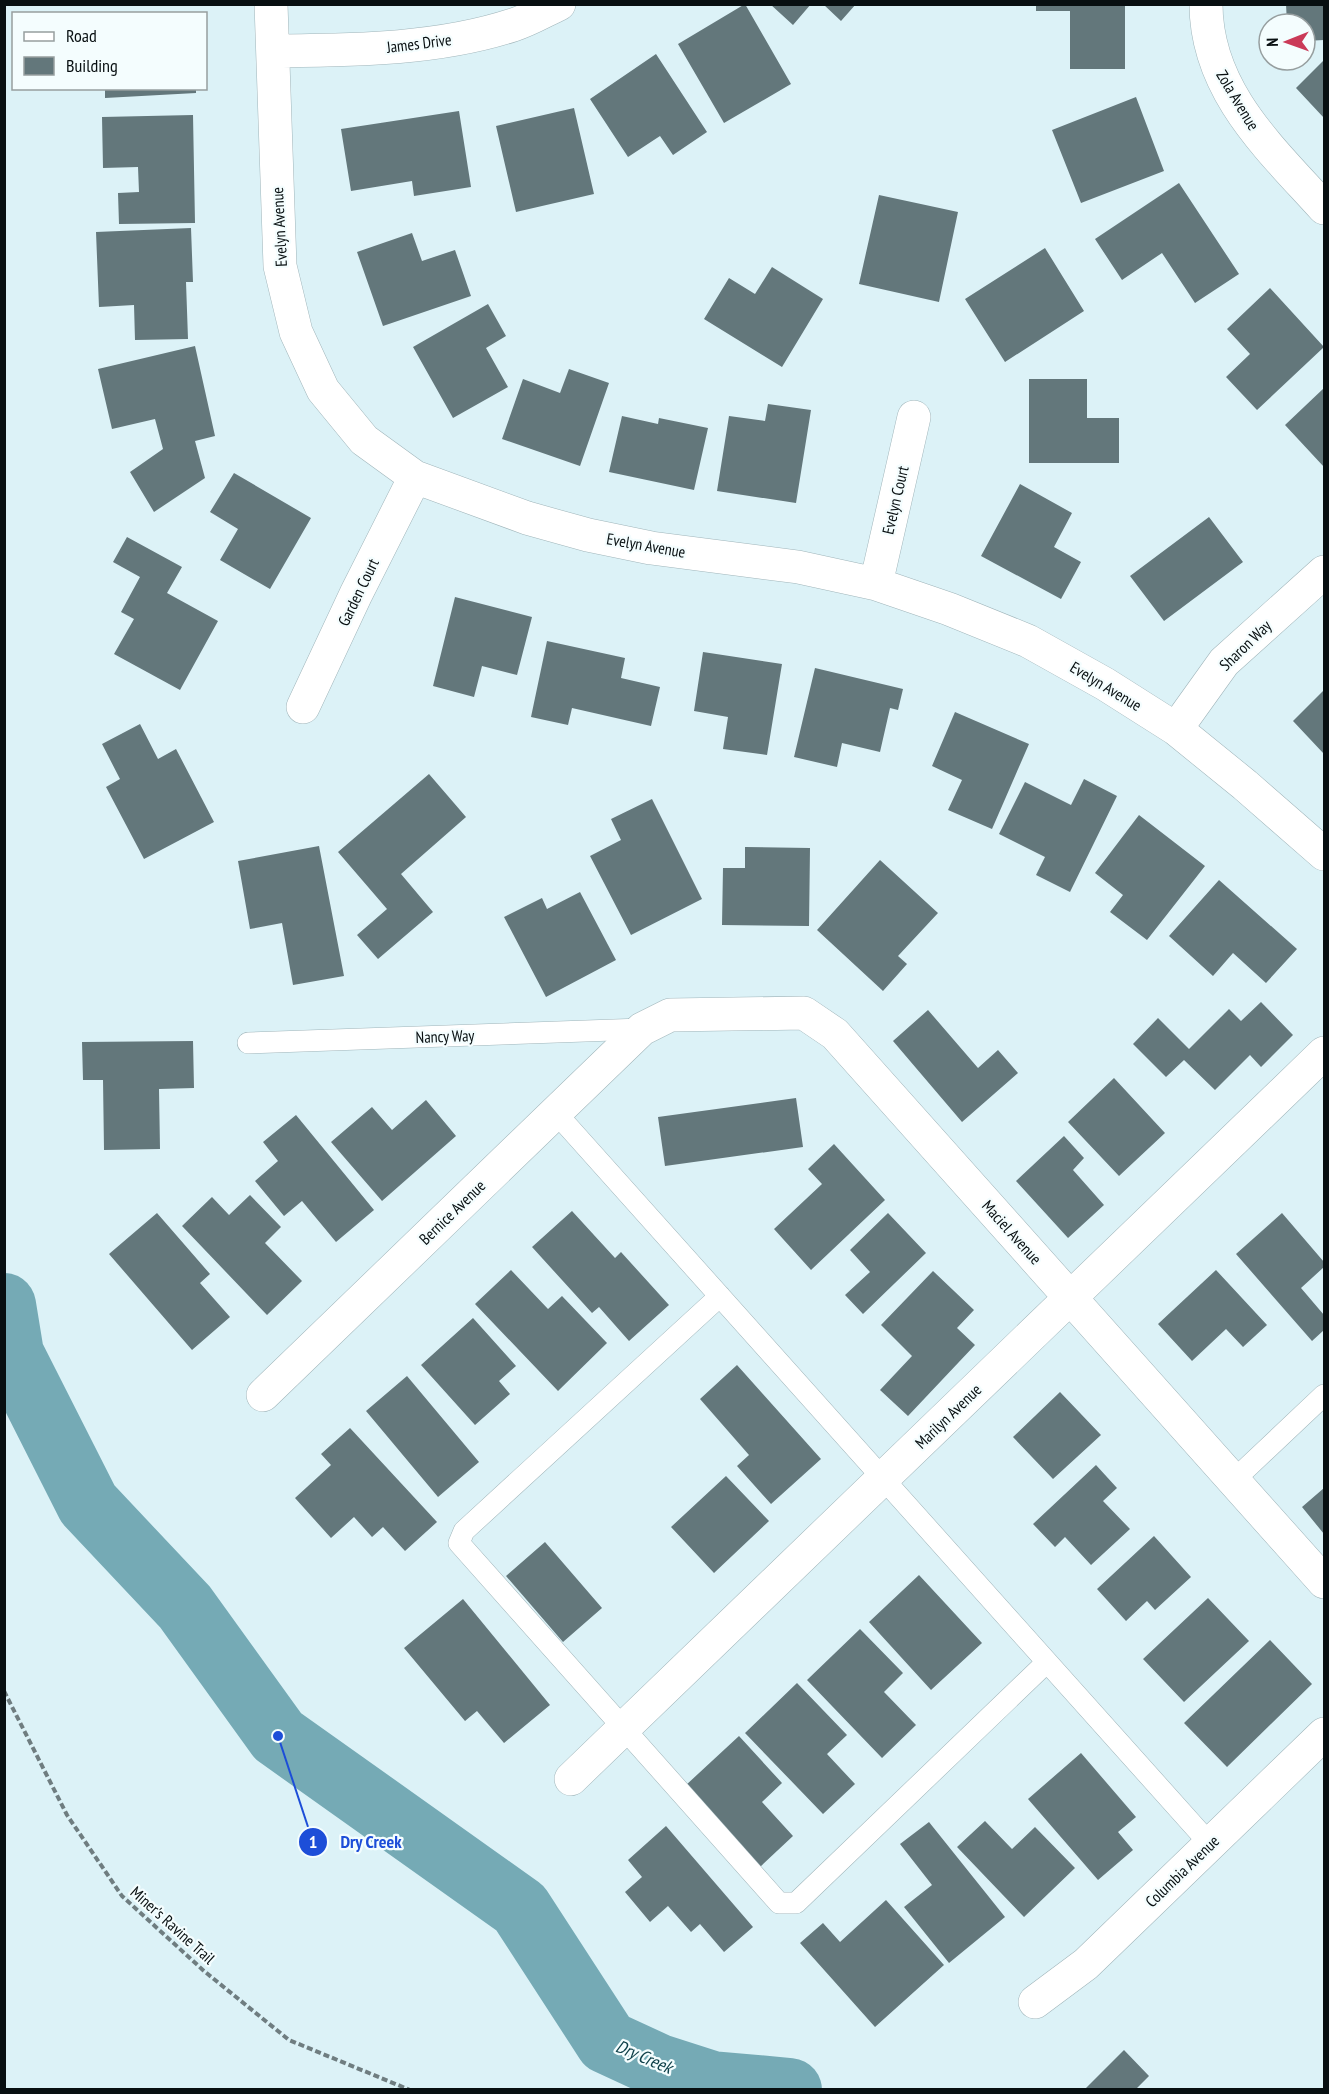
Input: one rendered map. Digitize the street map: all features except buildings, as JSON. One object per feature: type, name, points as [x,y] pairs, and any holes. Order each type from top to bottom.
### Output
[{"type":"street","name":"Evelyn Avenue","points":[[271,4],[279,266],[296,333],[323,390],[364,440],[415,477],[527,518],[588,535],[651,548],[798,567],[876,584],[950,609],[1028,641],[1105,684],[1176,729],[1324,854]]},
{"type":"street","name":"James Drive","points":[[273,51],[366,50],[446,41],[513,25],[559,4]]},
{"type":"street","name":"Zola Avenue","points":[[1206,4],[1206,23],[1218,72],[1248,123],[1324,208]]},
{"type":"street","name":"Evelyn Court","points":[[876,584],[914,417]]},
{"type":"street","name":"Garden Court","points":[[303,708],[356,594],[415,477]]},
{"type":"street","name":"Sharon Way","points":[[1176,729],[1224,662],[1324,572]]},
{"type":"street","name":"Maciel Avenue","points":[[642,1029],[670,1015],[804,1013],[835,1034],[1324,1582]]},
{"type":"street","name":"Bernice Avenue","points":[[263,1395],[642,1029]]},
{"type":"street","name":"Marilyn Avenue","points":[[571,1779],[1324,1053]]},
{"type":"street","name":"Columbia Avenue","points":[[1035,2002],[1086,1964],[1324,1734]]},
{"type":"lane","name":"Nancy Way","points":[[248,1043],[642,1029]]},
{"type":"lane","points":[[556,1113],[1210,1844]]},
{"type":"lane","points":[[720,1296],[464,1531],[459,1543],[779,1903],[796,1903],[1047,1662]]},
{"type":"lane","points":[[1234,1480],[1324,1395]]},
{"type":"path","name":"Miner's Ravine Trail","points":[[4,1691],[67,1815],[122,1896],[204,1971],[289,2040],[410,2090]]},
{"type":"waterway","name":"Dry Creek","points":[[4,1305],[12,1354],[88,1504],[185,1607],[278,1736],[520,1908],[607,2042],[659,2066],[712,2083],[790,2090]]},
{"type":"place","name":"Dry Creek","points":[[278,1736]]}]
